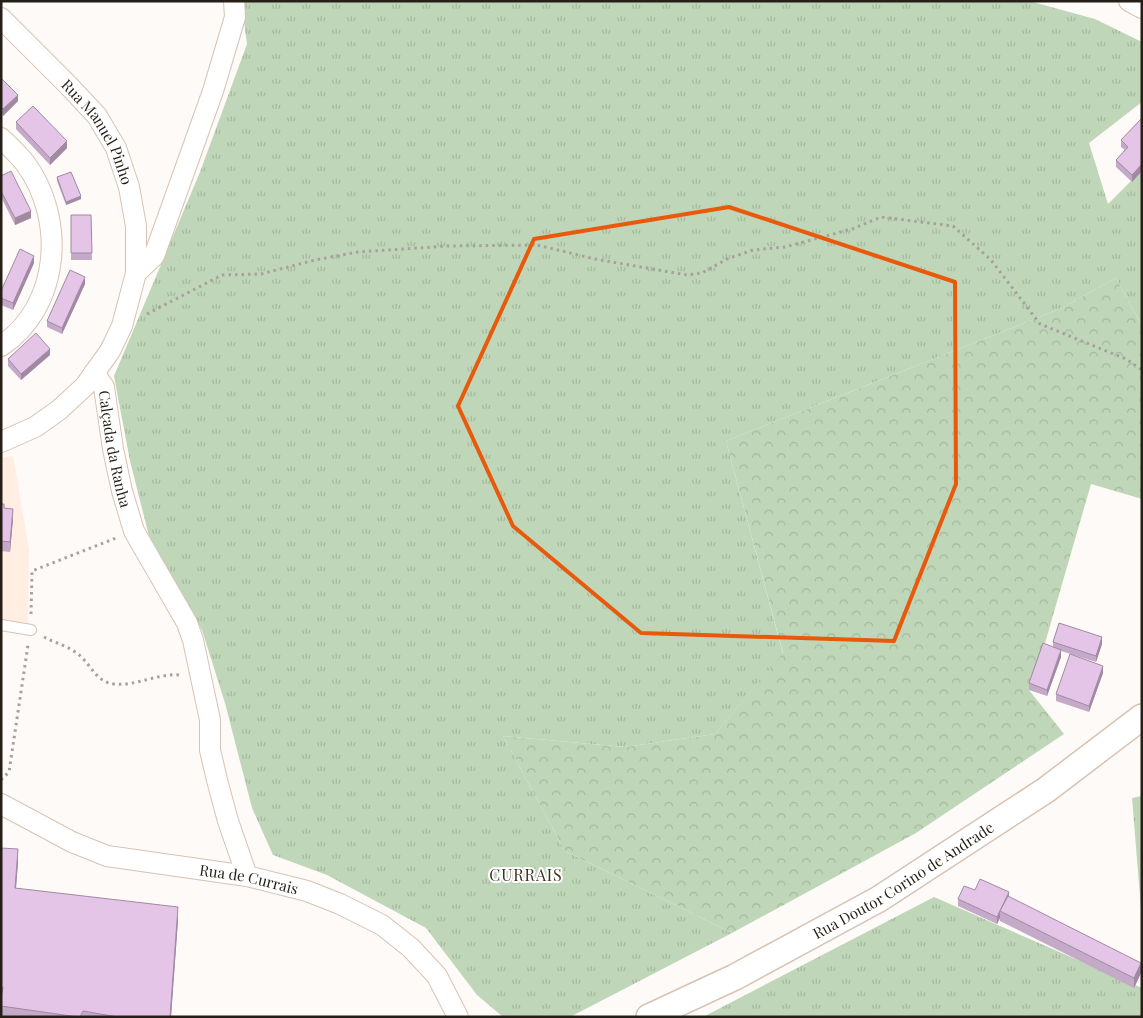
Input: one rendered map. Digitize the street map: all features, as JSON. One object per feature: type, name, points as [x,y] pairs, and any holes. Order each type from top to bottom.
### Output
[{"type":"street","points":[[136,273],[154,256],[216,82],[235,17],[234,1]]},
{"type":"street","points":[[1129,1],[1142,8]]},
{"type":"street","name":"Rua Manuel Pinho","points":[[3,24],[69,86],[97,116],[116,148],[129,187],[136,226],[136,273]]},
{"type":"street","points":[[1,138],[25,163],[39,189],[49,215],[52,241],[51,266],[42,298],[26,324],[9,341],[1,346]]},
{"type":"street","name":"Calçada da Ranha","points":[[136,273],[122,326],[110,351],[94,373],[104,387],[113,449],[122,491],[134,531],[187,623],[198,658],[210,720],[210,750],[228,821],[247,876]]},
{"type":"street","points":[[1,442],[35,427],[60,410],[85,386],[94,373]]},
{"type":"street","name":"Rua Doutor Corino de Andrade","points":[[649,1017],[735,977],[879,899],[1046,790],[1142,718]]},
{"type":"street","name":"Rua de Currais","points":[[1,804],[72,842],[107,856],[247,876],[307,891],[340,904],[382,925],[411,948],[437,976],[458,1017]]},
{"type":"lane","points":[[1,625],[31,630]]},
{"type":"path","points":[[122,326],[222,276],[261,274],[315,260],[358,252],[457,246],[537,245],[595,259],[686,275],[702,273],[727,259],[753,250],[785,247],[852,229],[881,217],[953,226],[991,260],[1040,324],[1126,359],[1142,370]]},
{"type":"path","points":[[31,630],[70,648],[80,655],[100,680],[114,684],[130,684],[171,674],[200,676]]},
{"type":"highlighted area","points":[[729,207],[955,282],[956,484],[894,641],[641,633],[513,526],[458,406],[534,239]]},
{"type":"shaded area","points":[[13,456],[29,550],[28,626],[1,620],[1,458]]},
{"type":"green space","points":[[241,1],[1029,1],[1095,19],[1142,42],[1142,102],[1089,143],[1108,204],[1142,170],[1142,326],[1116,278],[1062,308],[726,441],[783,654],[715,734],[625,747],[503,736],[565,851],[732,933],[570,1017],[503,1017],[477,995],[426,928],[327,875],[273,855],[252,808],[225,703],[202,630],[151,544],[130,461],[114,376],[200,172],[247,44]]},
{"type":"green space","points":[[1116,278],[1142,326],[1142,499],[1091,484],[1043,650],[1029,690],[1064,734],[916,833],[732,933],[565,851],[503,736],[625,747],[715,734],[783,653],[726,441],[1062,308]]},
{"type":"green space","points":[[1142,796],[1142,921],[1132,798]]},
{"type":"green space","points":[[934,897],[1142,988],[1142,1017],[703,1017]]},
{"type":"building","points":[[1,78],[18,95],[3,109],[1,107]]},
{"type":"building","points":[[33,106],[67,141],[50,158],[16,122]]},
{"type":"building","points":[[1142,118],[1142,164],[1132,175],[1116,160],[1128,147],[1121,140]]},
{"type":"building","points":[[11,171],[31,211],[15,218],[1,191],[1,176]]},
{"type":"building","points":[[71,172],[81,196],[66,202],[57,177]]},
{"type":"building","points":[[71,215],[91,215],[92,253],[71,253]]},
{"type":"building","points":[[20,249],[34,256],[13,303],[1,298],[1,291]]},
{"type":"building","points":[[70,270],[85,277],[62,328],[47,321]]},
{"type":"building","points":[[36,333],[50,349],[21,374],[8,359]]},
{"type":"building","points":[[1,504],[4,504],[4,508],[13,509],[10,542],[1,541]]},
{"type":"building","points":[[1059,623],[1102,637],[1096,656],[1053,642]]},
{"type":"building","points":[[1043,643],[1061,650],[1047,690],[1029,683]]},
{"type":"building","points":[[1070,654],[1103,666],[1089,706],[1056,694]]},
{"type":"building","points":[[1,848],[18,849],[15,888],[178,907],[170,1017],[118,1017],[83,1011],[80,1017],[78,1017],[1,1006],[3,987],[1,987]]},
{"type":"building","points":[[980,879],[1009,892],[997,917],[958,899],[964,886],[975,890]]},
{"type":"building","points":[[1008,896],[1141,963],[1134,978],[1000,911]]},
{"type":"district","name":"CURRAIS","points":[[526,874]]}]
